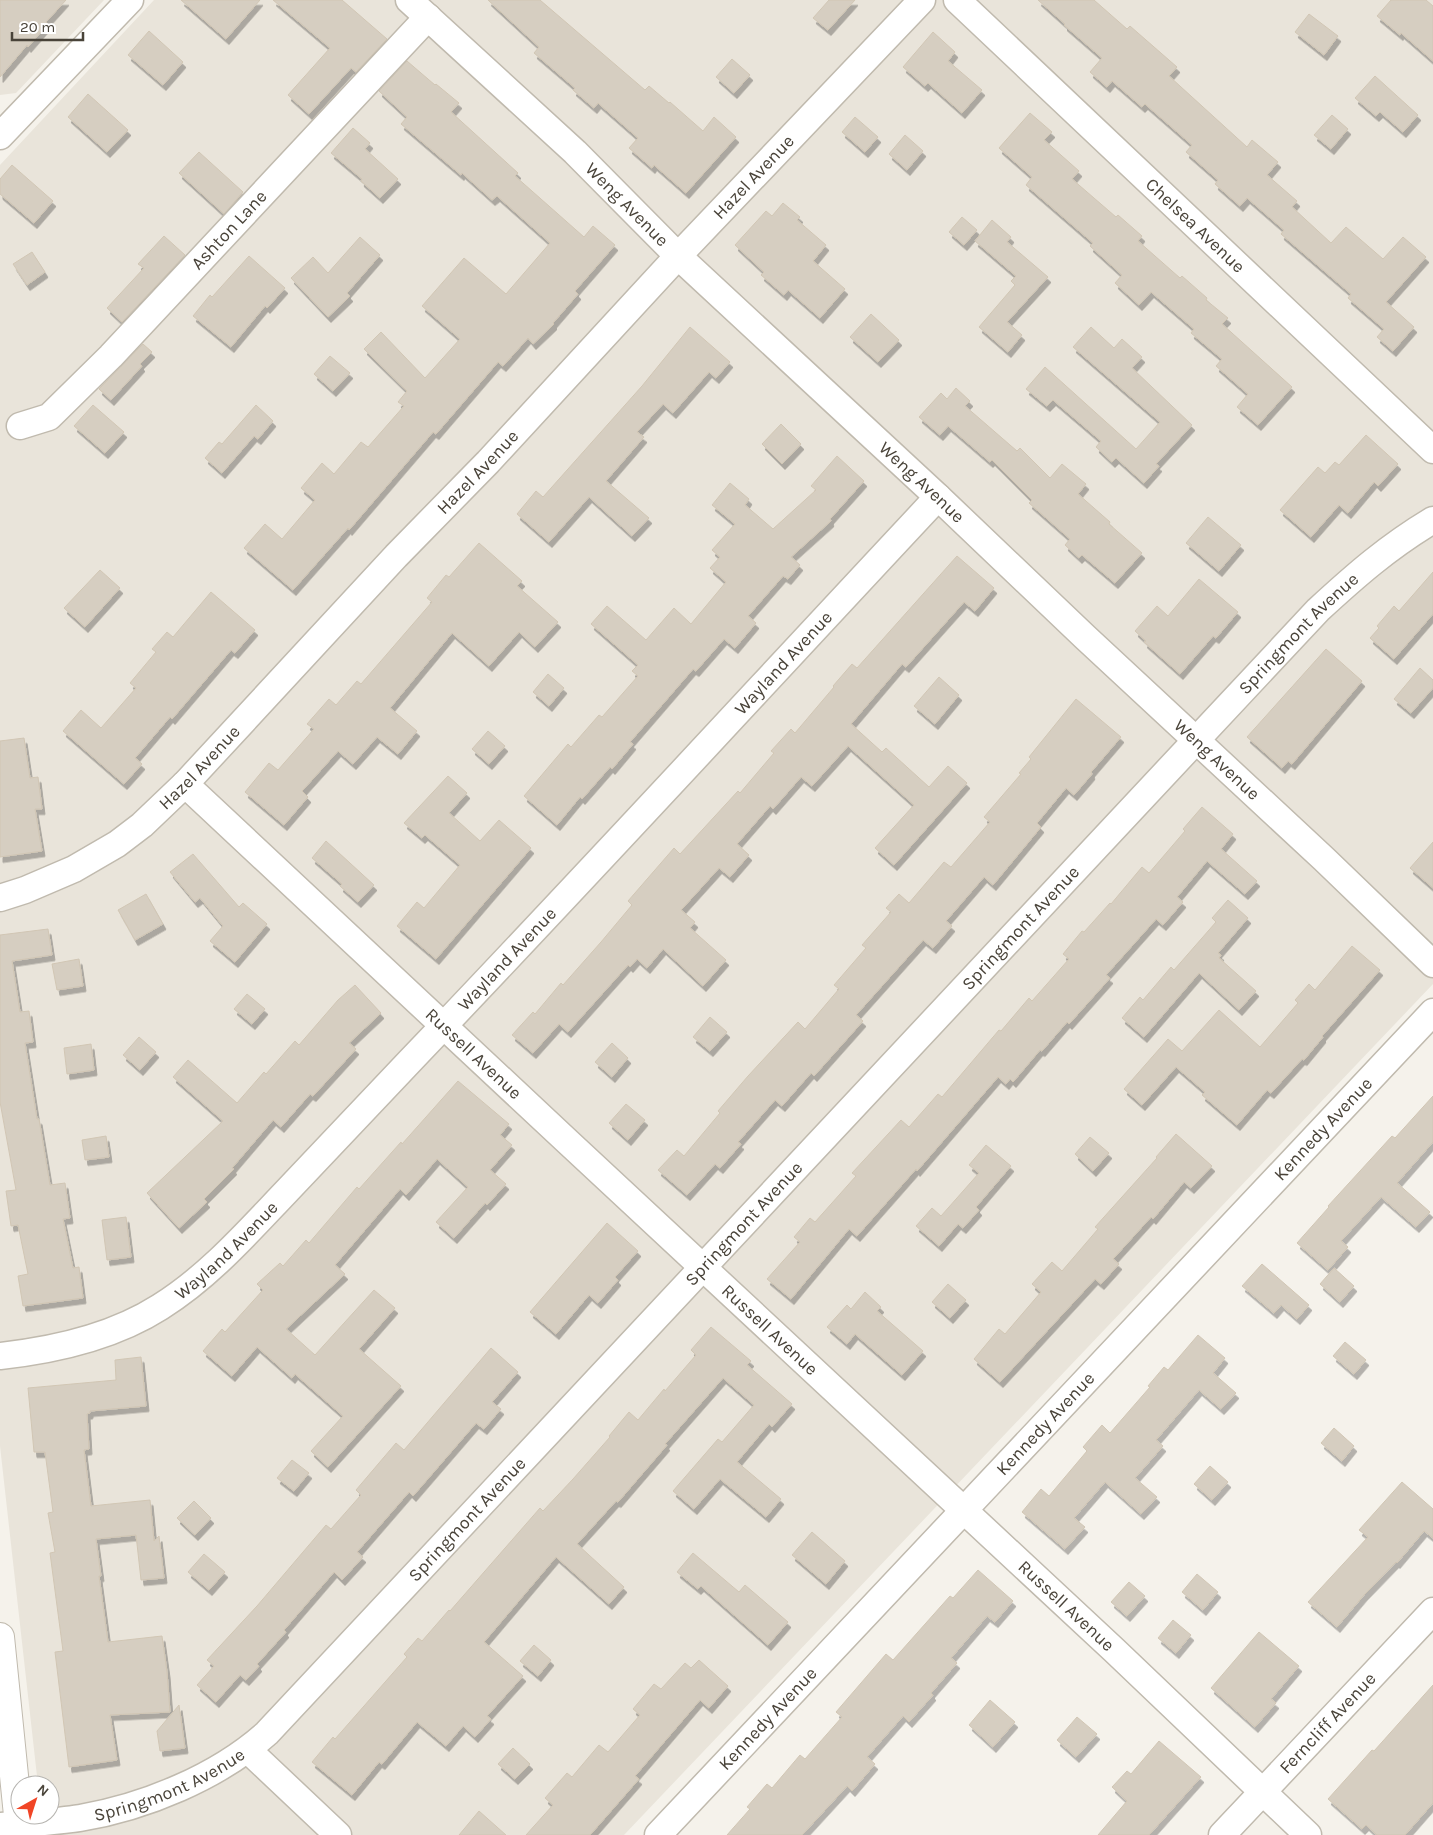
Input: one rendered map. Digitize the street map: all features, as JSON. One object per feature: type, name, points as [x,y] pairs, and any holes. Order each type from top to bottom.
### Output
[{"type":"street","points":[[0,136],[130,0]]},
{"type":"street","name":"Weng Avenue","points":[[409,0],[575,152],[678,256],[938,497],[1324,859],[1433,964]]},
{"type":"street","name":"Hazel Avenue","points":[[0,898],[26,890],[74,869],[117,844],[142,825],[185,784],[396,556],[488,462],[678,256],[922,0]]},
{"type":"street","name":"Chelsea Avenue","points":[[957,0],[1433,450]]},
{"type":"street","name":"Ashton Lane","points":[[20,426],[48,417],[111,356],[428,18]]},
{"type":"street","name":"Wayland Avenue","points":[[0,1356],[60,1346],[96,1336],[124,1325],[160,1307],[207,1271],[248,1232],[444,1026],[938,497]]},
{"type":"street","name":"Springmont Avenue","points":[[13,1829],[80,1818],[124,1808],[186,1786],[248,1750],[267,1733],[1332,597],[1361,570],[1405,537],[1433,520]]},
{"type":"street","name":"Russell Avenue","points":[[185,784],[1114,1650],[1308,1835]]},
{"type":"street","name":"Kennedy Avenue","points":[[658,1835],[1433,1012]]},
{"type":"street","name":"Ferncliff Avenue","points":[[1222,1835],[1433,1611]]},
{"type":"street","points":[[0,1637],[13,1829]]},
{"type":"street","points":[[248,1750],[338,1835]]},
{"type":"shaded area","points":[[0,0],[104,0],[16,93],[0,95]]},
{"type":"shaded area","points":[[154,0],[1433,0],[1433,984],[624,1835],[44,1835],[47,1825],[60,1825],[60,1775],[37,1775],[0,1446],[0,165]]},
{"type":"building","points":[[0,0],[66,0],[46,22],[48,24],[0,77]]},
{"type":"building","points":[[181,0],[260,0],[226,39]]},
{"type":"building","points":[[273,0],[342,0],[387,39],[356,72],[351,68],[309,114],[288,95],[330,48]]},
{"type":"building","points":[[488,0],[540,0],[645,90],[649,86],[703,131],[714,117],[736,137],[686,193],[654,165],[652,168],[629,148],[638,138],[598,103],[594,108],[573,90],[575,88],[534,53],[539,47]]},
{"type":"building","points":[[829,0],[855,0],[828,30],[813,18]]},
{"type":"building","points":[[1038,0],[1094,0],[1127,29],[1130,26],[1177,67],[1169,76],[1247,147],[1252,140],[1278,162],[1267,175],[1297,201],[1292,207],[1331,243],[1346,227],[1383,259],[1403,237],[1426,257],[1386,302],[1414,327],[1393,351],[1377,337],[1384,329],[1348,298],[1351,294],[1281,234],[1284,230],[1247,198],[1240,206],[1215,184],[1218,180],[1186,152],[1192,145],[1145,104],[1142,107],[1112,81],[1107,87],[1090,72],[1102,58]]},
{"type":"building","points":[[1391,0],[1426,0],[1433,6],[1433,61],[1401,33],[1400,35],[1377,16]]},
{"type":"building","points":[[1309,14],[1338,36],[1324,55],[1295,32]]},
{"type":"building","points":[[149,31],[183,62],[163,85],[128,55]]},
{"type":"building","points":[[933,32],[955,52],[948,61],[982,90],[962,113],[928,83],[925,86],[903,67]]},
{"type":"building","points":[[732,59],[750,75],[734,93],[716,77]]},
{"type":"building","points":[[407,61],[459,103],[451,112],[518,173],[515,176],[584,237],[593,226],[615,245],[575,291],[578,294],[554,324],[533,344],[528,338],[503,366],[498,362],[436,434],[433,432],[349,530],[348,528],[293,590],[244,548],[265,524],[282,539],[315,500],[301,488],[322,463],[334,474],[361,442],[368,447],[404,406],[398,402],[407,391],[364,349],[381,332],[425,378],[460,339],[422,306],[464,258],[506,294],[550,243],[497,196],[492,200],[401,124],[407,117],[379,91]]},
{"type":"building","points":[[1375,76],[1418,115],[1403,132],[1380,112],[1376,116],[1355,98]]},
{"type":"building","points":[[88,94],[128,130],[107,152],[68,117]]},
{"type":"building","points":[[1030,113],[1052,132],[1044,140],[1079,171],[1072,179],[1116,217],[1118,215],[1142,236],[1138,241],[1180,278],[1182,276],[1207,298],[1206,300],[1228,318],[1222,324],[1292,387],[1258,425],[1237,407],[1248,394],[1216,366],[1222,359],[1191,333],[1194,329],[1151,292],[1139,305],[1115,283],[1122,275],[1090,246],[1093,243],[1026,185],[1032,177],[999,148]]},
{"type":"building","points":[[1332,115],[1348,129],[1331,149],[1314,135]]},
{"type":"building","points":[[855,117],[878,137],[865,152],[842,132]]},
{"type":"building","points":[[353,128],[370,143],[365,149],[398,179],[380,198],[361,181],[362,179],[331,153]]},
{"type":"building","points":[[905,135],[923,151],[907,170],[889,154]]},
{"type":"building","points":[[199,152],[243,192],[224,214],[179,173]]},
{"type":"building","points":[[12,165],[53,201],[34,223],[0,194],[0,179]]},
{"type":"building","points":[[783,203],[800,217],[797,220],[826,245],[813,261],[845,289],[820,318],[788,290],[784,295],[761,275],[764,272],[735,245],[766,211],[772,216]]},
{"type":"building","points":[[962,217],[977,230],[964,245],[949,232]]},
{"type":"building","points":[[992,220],[1011,237],[1007,242],[1048,277],[1007,322],[1022,335],[1008,352],[979,327],[1015,285],[1011,281],[1016,276],[975,241]]},
{"type":"building","points":[[164,236],[185,255],[122,322],[107,308],[144,268],[138,264]]},
{"type":"building","points":[[360,237],[380,255],[347,293],[350,296],[328,317],[291,278],[313,257],[328,273]]},
{"type":"building","points":[[32,252],[45,272],[27,285],[13,264]]},
{"type":"building","points":[[249,256],[285,288],[267,308],[265,306],[231,347],[193,316],[210,295],[212,297]]},
{"type":"building","points":[[871,314],[899,340],[878,362],[850,337]]},
{"type":"building","points":[[690,327],[730,362],[716,378],[709,372],[673,413],[663,404],[637,432],[644,437],[606,481],[649,518],[632,536],[589,497],[549,542],[517,514],[536,491],[543,497],[642,386]]},
{"type":"building","points":[[1091,327],[1114,348],[1122,339],[1142,357],[1132,368],[1192,425],[1156,464],[1159,466],[1144,483],[1116,458],[1112,462],[1096,447],[1101,441],[1053,400],[1047,406],[1026,389],[1045,367],[1136,449],[1160,422],[1073,347]]},
{"type":"building","points":[[143,344],[152,352],[111,400],[99,389]]},
{"type":"building","points":[[330,356],[350,373],[333,391],[314,374]]},
{"type":"building","points":[[956,388],[970,401],[965,406],[1017,451],[1020,448],[1050,478],[1062,464],[1086,484],[1078,494],[1142,553],[1115,583],[1082,555],[1079,558],[1065,545],[1070,539],[1029,503],[1032,500],[992,460],[990,462],[948,426],[940,435],[919,417],[941,393],[947,399]]},
{"type":"building","points":[[93,405],[124,432],[105,453],[74,426]]},
{"type":"building","points":[[256,405],[273,421],[258,439],[254,436],[222,473],[205,458],[219,442],[222,444]]},
{"type":"building","points":[[781,424],[801,444],[782,464],[762,444]]},
{"type":"building","points":[[1366,435],[1398,464],[1378,486],[1374,482],[1348,513],[1339,505],[1311,537],[1280,510],[1318,467],[1325,473],[1335,462],[1339,465]]},
{"type":"building","points":[[837,456],[864,481],[830,519],[831,521],[791,557],[800,565],[788,579],[783,576],[748,616],[756,623],[735,648],[724,639],[696,671],[693,669],[630,742],[633,744],[612,769],[610,767],[582,799],[580,797],[557,825],[524,796],[568,744],[571,747],[599,715],[602,717],[638,676],[632,671],[638,665],[591,624],[607,606],[646,640],[674,608],[691,624],[726,582],[710,568],[720,557],[712,550],[735,524],[712,505],[730,483],[749,499],[745,505],[773,529],[816,490],[811,486]]},
{"type":"building","points":[[1208,517],[1241,545],[1219,571],[1186,543]]},
{"type":"building","points":[[479,543],[522,581],[517,586],[558,622],[535,647],[519,632],[489,666],[452,633],[390,708],[417,731],[398,754],[377,737],[353,764],[338,751],[302,791],[308,797],[284,825],[245,792],[269,763],[278,770],[314,729],[307,724],[329,699],[336,705],[357,681],[361,684],[432,602],[427,598],[446,575],[449,577]]},
{"type":"building","points":[[957,556],[994,588],[975,611],[964,602],[906,667],[902,664],[851,724],[882,752],[886,748],[929,787],[948,766],[967,783],[894,865],[875,848],[914,805],[848,746],[812,786],[801,777],[773,809],[770,806],[737,844],[749,855],[730,877],[719,868],[681,910],[695,922],[690,928],[726,960],[703,986],[663,949],[647,968],[637,959],[630,967],[628,965],[568,1032],[559,1024],[533,1053],[512,1035],[533,1012],[535,1014],[561,983],[563,985],[601,942],[632,905],[628,901],[674,848],[680,854],[738,791],[740,793],[774,753],[771,751],[791,729],[795,733],[852,664],[857,668]]},
{"type":"building","points":[[100,570],[120,588],[85,627],[64,608]]},
{"type":"building","points":[[1433,572],[1433,614],[1394,659],[1370,638],[1379,628],[1377,626],[1394,606],[1399,611]]},
{"type":"building","points":[[1199,579],[1238,612],[1216,638],[1213,636],[1180,674],[1144,642],[1146,641],[1135,631],[1157,606],[1168,616]]},
{"type":"building","points":[[211,592],[255,630],[235,653],[231,650],[172,719],[170,717],[135,758],[142,764],[124,784],[63,731],[81,710],[101,728],[136,688],[130,683],[156,652],[152,649],[167,632],[173,637]]},
{"type":"building","points":[[1326,649],[1362,681],[1292,764],[1288,761],[1282,768],[1247,737]]},
{"type":"building","points":[[1420,668],[1433,680],[1433,688],[1411,713],[1394,699]]},
{"type":"building","points":[[548,674],[564,688],[549,706],[533,692]]},
{"type":"building","points":[[939,677],[959,695],[935,724],[914,706]]},
{"type":"building","points":[[1076,699],[1121,737],[1091,772],[1092,774],[1074,795],[1066,788],[1037,823],[1041,827],[993,885],[984,877],[946,921],[952,926],[933,948],[923,940],[856,1015],[863,1021],[814,1076],[811,1073],[782,1106],[775,1100],[738,1142],[741,1144],[720,1168],[715,1164],[687,1195],[658,1170],[677,1150],[684,1156],[720,1113],[718,1111],[798,1022],[805,1029],[839,989],[834,985],[866,948],[862,945],[891,912],[886,908],[899,894],[909,903],[944,862],[951,867],[990,822],[984,817],[1021,774],[1019,773],[1031,759],[1029,757]]},
{"type":"building","points":[[488,731],[505,746],[489,764],[472,749]]},
{"type":"building","points":[[24,738],[30,778],[38,777],[42,809],[35,809],[42,851],[0,857],[0,741]]},
{"type":"building","points":[[448,776],[467,793],[449,813],[480,841],[499,820],[531,848],[436,959],[397,926],[417,902],[424,908],[460,865],[425,835],[422,838],[404,823]]},
{"type":"building","points":[[1202,807],[1233,834],[1221,849],[1257,881],[1245,894],[1207,861],[1177,897],[1183,902],[1163,925],[1156,919],[1106,975],[1110,978],[1069,1024],[1067,1022],[1013,1082],[1010,1079],[1006,1084],[998,1077],[917,1171],[916,1169],[857,1236],[849,1229],[791,1299],[767,1279],[800,1242],[794,1237],[810,1218],[815,1222],[856,1176],[852,1173],[901,1120],[909,1127],[938,1094],[942,1097],[999,1030],[1001,1031],[1029,998],[1032,1001],[1069,959],[1063,954],[1082,931],[1084,932],[1111,904],[1142,867],[1149,873],[1185,831],[1183,829]]},
{"type":"building","points":[[326,841],[374,885],[358,902],[340,886],[342,884],[312,858]]},
{"type":"building","points":[[1433,842],[1433,888],[1410,868]]},
{"type":"building","points":[[193,854],[239,907],[243,903],[267,924],[235,962],[210,941],[223,926],[200,898],[195,902],[170,872]]},
{"type":"building","points":[[146,894],[163,924],[135,940],[118,910]]},
{"type":"building","points":[[1228,900],[1248,918],[1218,953],[1221,955],[1219,958],[1256,991],[1239,1010],[1199,973],[1144,1037],[1122,1018],[1140,997],[1143,1000],[1171,967],[1174,970],[1216,922],[1212,918]]},
{"type":"building","points":[[48,929],[52,955],[12,961],[20,1012],[29,1011],[33,1042],[25,1043],[50,1185],[65,1183],[70,1218],[63,1219],[73,1268],[79,1267],[83,1298],[23,1306],[18,1276],[28,1274],[18,1225],[11,1226],[6,1191],[16,1190],[0,1102],[0,935]]},
{"type":"building","points":[[1352,946],[1380,970],[1322,1036],[1304,1060],[1302,1059],[1271,1093],[1267,1090],[1237,1125],[1202,1095],[1205,1092],[1176,1067],[1142,1105],[1124,1089],[1168,1039],[1182,1051],[1219,1010],[1260,1047],[1298,1003],[1295,1000],[1309,984],[1315,990]]},
{"type":"building","points":[[79,959],[83,986],[57,990],[52,964]]},
{"type":"building","points":[[355,985],[381,1013],[349,1043],[356,1049],[313,1096],[310,1094],[281,1127],[273,1120],[232,1168],[234,1169],[204,1199],[207,1202],[179,1228],[147,1193],[223,1121],[173,1077],[188,1060],[237,1103],[295,1041],[299,1045],[338,1000]]},
{"type":"building","points":[[247,994],[265,1009],[252,1024],[234,1009]]},
{"type":"building","points":[[710,1017],[727,1032],[710,1051],[693,1037]]},
{"type":"building","points":[[139,1037],[156,1052],[140,1070],[123,1055]]},
{"type":"building","points":[[612,1043],[628,1058],[612,1077],[595,1062]]},
{"type":"building","points":[[91,1044],[94,1070],[67,1074],[64,1048]]},
{"type":"building","points":[[458,1081],[509,1124],[500,1135],[512,1145],[490,1170],[506,1184],[487,1205],[485,1203],[454,1238],[436,1222],[468,1187],[437,1159],[406,1195],[400,1189],[335,1265],[345,1274],[286,1329],[315,1355],[374,1290],[395,1308],[359,1349],[401,1386],[328,1467],[311,1451],[343,1416],[295,1374],[292,1378],[257,1347],[232,1376],[203,1351],[222,1329],[225,1332],[263,1290],[257,1284],[280,1263],[283,1266],[306,1240],[309,1243],[357,1187],[359,1189],[401,1142],[402,1144]]},
{"type":"building","points":[[1433,1096],[1433,1142],[1397,1183],[1430,1212],[1416,1227],[1381,1197],[1341,1241],[1348,1247],[1328,1270],[1297,1243],[1392,1136],[1395,1138]]},
{"type":"building","points":[[626,1104],[645,1120],[628,1140],[609,1123]]},
{"type":"building","points":[[1176,1134],[1212,1166],[1191,1188],[1184,1182],[1153,1219],[1151,1217],[1113,1259],[1119,1264],[1101,1284],[1095,1279],[1000,1382],[974,1359],[999,1329],[1005,1334],[1041,1292],[1032,1284],[1052,1262],[1062,1271],[1098,1229],[1095,1227]]},
{"type":"building","points":[[106,1136],[109,1157],[85,1160],[82,1140]]},
{"type":"building","points":[[1090,1137],[1109,1153],[1093,1171],[1075,1154]]},
{"type":"building","points":[[986,1145],[1011,1166],[976,1207],[979,1210],[963,1228],[958,1224],[939,1246],[916,1226],[932,1208],[941,1216],[979,1173],[969,1165]]},
{"type":"building","points":[[126,1217],[131,1257],[107,1260],[102,1220]]},
{"type":"building","points":[[607,1223],[638,1251],[615,1277],[618,1280],[598,1303],[589,1295],[556,1334],[530,1312]]},
{"type":"building","points":[[1262,1264],[1309,1305],[1297,1319],[1281,1305],[1274,1313],[1242,1286]]},
{"type":"building","points":[[1334,1268],[1354,1286],[1340,1302],[1320,1284]]},
{"type":"building","points":[[948,1284],[966,1300],[950,1318],[932,1302]]},
{"type":"building","points":[[865,1292],[881,1307],[877,1311],[923,1351],[902,1375],[855,1334],[847,1344],[827,1327],[847,1305],[851,1309]]},
{"type":"building","points":[[711,1327],[751,1361],[747,1365],[792,1404],[772,1427],[769,1424],[737,1462],[781,1499],[766,1517],[720,1479],[694,1509],[673,1491],[718,1439],[722,1442],[754,1405],[723,1378],[665,1444],[667,1445],[618,1502],[616,1501],[577,1544],[624,1587],[609,1604],[556,1557],[484,1642],[523,1676],[487,1716],[491,1719],[475,1737],[463,1726],[446,1746],[417,1722],[382,1764],[379,1762],[352,1795],[312,1762],[333,1737],[335,1739],[407,1657],[404,1654],[418,1638],[422,1641],[540,1508],[543,1511],[573,1479],[629,1412],[638,1420],[664,1389],[665,1391],[696,1355],[691,1350]]},
{"type":"building","points":[[1198,1335],[1225,1358],[1213,1373],[1236,1393],[1221,1409],[1199,1390],[1156,1440],[1163,1446],[1135,1478],[1157,1497],[1141,1514],[1105,1482],[1074,1518],[1085,1527],[1065,1549],[1022,1512],[1041,1489],[1049,1496],[1087,1451],[1083,1447],[1102,1425],[1110,1433],[1150,1387],[1148,1386],[1164,1367],[1168,1370]]},
{"type":"building","points":[[1345,1342],[1366,1360],[1354,1374],[1333,1356]]},
{"type":"building","points":[[491,1348],[518,1372],[492,1402],[501,1409],[484,1429],[476,1423],[413,1496],[409,1492],[357,1552],[363,1557],[342,1580],[334,1572],[284,1630],[286,1632],[257,1664],[259,1666],[246,1680],[240,1675],[216,1702],[197,1685],[214,1666],[207,1660],[257,1606],[326,1525],[331,1529],[361,1495],[356,1490],[396,1443],[404,1450]]},
{"type":"building","points":[[141,1357],[146,1406],[90,1411],[87,1414],[89,1449],[84,1450],[91,1506],[150,1500],[154,1541],[159,1536],[164,1578],[141,1580],[136,1535],[96,1539],[101,1576],[99,1576],[108,1642],[162,1636],[170,1712],[110,1715],[117,1760],[69,1767],[55,1652],[63,1651],[50,1553],[55,1552],[48,1513],[53,1512],[45,1452],[34,1452],[28,1388],[116,1380],[115,1360]]},
{"type":"building","points":[[1334,1428],[1354,1446],[1342,1461],[1321,1443]]},
{"type":"building","points":[[292,1460],[309,1473],[294,1491],[277,1478]]},
{"type":"building","points":[[1210,1466],[1228,1482],[1212,1500],[1194,1484]]},
{"type":"building","points":[[1402,1482],[1433,1509],[1433,1538],[1424,1531],[1337,1627],[1308,1602],[1368,1537],[1359,1530]]},
{"type":"building","points":[[194,1501],[211,1518],[195,1535],[177,1518]]},
{"type":"building","points":[[812,1532],[845,1561],[826,1584],[792,1555]]},
{"type":"building","points":[[693,1553],[739,1592],[745,1585],[788,1622],[768,1645],[701,1586],[698,1589],[677,1572]]},
{"type":"building","points":[[204,1554],[225,1572],[209,1590],[188,1572]]},
{"type":"building","points":[[978,1570],[1013,1601],[995,1622],[987,1616],[951,1658],[957,1663],[931,1693],[933,1695],[909,1722],[903,1716],[867,1757],[875,1764],[852,1791],[847,1786],[802,1835],[727,1835],[750,1809],[747,1807],[767,1784],[772,1788],[800,1755],[805,1759],[842,1717],[836,1712],[886,1654],[893,1660],[950,1596],[953,1598]]},
{"type":"building","points":[[1197,1574],[1218,1592],[1203,1610],[1182,1592]]},
{"type":"building","points":[[1129,1582],[1145,1596],[1127,1616],[1111,1602]]},
{"type":"building","points":[[1173,1620],[1191,1635],[1176,1653],[1158,1638]]},
{"type":"building","points":[[1259,1632],[1299,1666],[1271,1699],[1276,1703],[1255,1727],[1211,1688]]},
{"type":"building","points":[[534,1645],[551,1660],[538,1676],[520,1661]]},
{"type":"building","points":[[699,1660],[728,1686],[709,1708],[700,1700],[635,1776],[639,1779],[590,1835],[526,1835],[553,1805],[545,1798],[567,1773],[572,1777],[599,1745],[608,1752],[640,1715],[633,1709],[654,1684],[661,1689],[685,1663],[691,1668]]},
{"type":"building","points":[[1433,1685],[1433,1803],[1405,1835],[1377,1835],[1366,1825],[1362,1829],[1328,1799]]},
{"type":"building","points":[[990,1700],[1015,1722],[993,1747],[969,1725]]},
{"type":"building","points":[[179,1705],[185,1748],[160,1751],[157,1731]]},
{"type":"building","points":[[1077,1717],[1097,1734],[1076,1757],[1057,1740]]},
{"type":"building","points":[[1159,1741],[1201,1777],[1149,1835],[1098,1835],[1127,1801],[1112,1787],[1127,1771],[1131,1774]]},
{"type":"building","points":[[513,1748],[530,1764],[515,1779],[498,1764]]},
{"type":"building","points":[[479,1811],[506,1835],[459,1835]]}]
